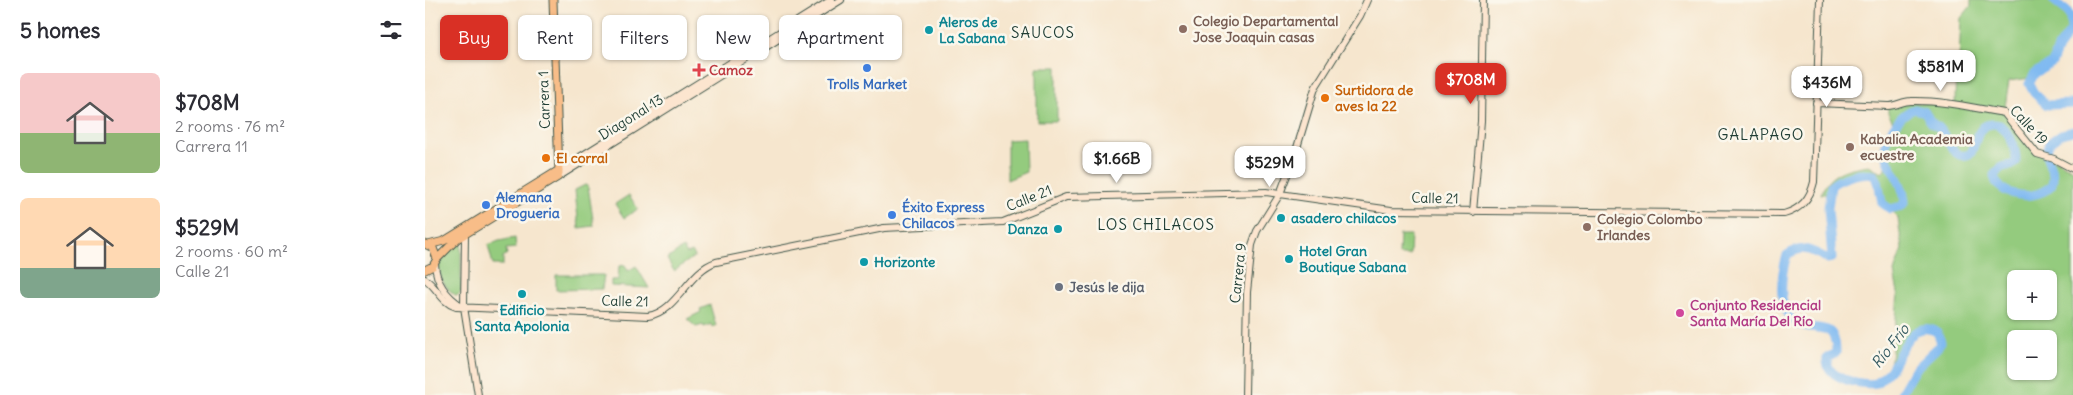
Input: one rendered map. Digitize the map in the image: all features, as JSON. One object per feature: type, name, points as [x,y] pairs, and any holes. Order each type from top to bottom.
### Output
[{"type":"main road","name":"Carrera 1","points":[[553,0],[559,173]]},
{"type":"main road","name":"Diagonal 13","points":[[425,270],[436,261],[449,245],[559,173]]},
{"type":"main road","name":"Diagonal 13","points":[[427,245],[444,241],[559,173]]},
{"type":"main road","points":[[427,245],[435,250],[436,261]]},
{"type":"street","name":"Diagonal 13","points":[[559,173],[831,0]]},
{"type":"street","name":"Diagonal 13","points":[[559,173],[841,0]]},
{"type":"street","name":"Carrera 9","points":[[1245,395],[1247,292],[1252,245],[1257,231],[1280,194],[1296,151],[1315,88],[1360,16],[1367,0]]},
{"type":"street","points":[[1473,212],[1480,144],[1483,0]]},
{"type":"street","points":[[1817,103],[1820,0]]},
{"type":"street","name":"Calle 19","points":[[1817,103],[1888,106],[1910,101],[1939,102],[2004,113],[2040,156],[2073,169]]},
{"type":"street","name":"Calle 21","points":[[425,279],[432,284],[448,304],[456,307],[648,316],[663,310],[701,271],[711,264],[805,242],[842,237],[884,228],[1003,222],[1066,197],[1266,192],[1374,208],[1473,212],[1778,214],[1791,212],[1802,205],[1812,191],[1817,103]]},
{"type":"street","points":[[465,235],[464,307],[477,395]]},
{"type":"street","points":[[436,261],[440,284],[449,295],[464,307]]},
{"type":"street","points":[[449,295],[458,296],[464,289]]},
{"type":"green space","points":[[1971,0],[2053,0],[2067,11],[2071,25],[2069,34],[2058,48],[2050,66],[2039,70],[2030,78],[2009,81],[2004,113],[2032,148],[2073,169],[2073,395],[1900,395],[1915,369],[1941,342],[1937,332],[1928,329],[1914,333],[1902,347],[1889,371],[1898,293],[1894,272],[1902,249],[1898,218],[1882,203],[1878,181],[1874,174],[1859,174],[1848,177],[1833,184],[1829,194],[1821,194],[1829,181],[1840,172],[1869,165],[1882,173],[1889,163],[1885,148],[1889,134],[1895,125],[1888,113],[1888,106],[1906,102],[1955,105],[1956,60],[1959,60],[1961,18],[1971,6]]},
{"type":"green space","points":[[1037,67],[1057,67],[1057,121],[1037,121]]},
{"type":"green space","points":[[1025,139],[1026,172],[1007,180],[1007,140]]},
{"type":"green space","points":[[585,185],[588,186],[594,226],[579,228],[575,190]]},
{"type":"green space","points":[[629,195],[638,209],[624,218],[615,204]]},
{"type":"green space","points":[[1400,235],[1411,235],[1410,255],[1399,255]]},
{"type":"green space","points":[[515,238],[516,248],[506,249],[507,254],[503,257],[503,265],[493,265],[488,245]]},
{"type":"green space","points":[[457,243],[461,245],[461,292],[457,296],[444,283],[439,271],[439,265],[445,253]]},
{"type":"green space","points":[[683,248],[687,254],[692,252],[695,256],[674,271],[667,259]]},
{"type":"green space","points":[[625,265],[628,271],[636,266],[649,288],[611,286],[611,280],[618,280],[619,266]]},
{"type":"green space","points":[[556,275],[604,275],[602,289],[556,290]]},
{"type":"green space","points":[[710,305],[716,326],[712,327],[711,324],[704,327],[703,325],[696,327],[687,319],[701,312],[700,309]]},
{"type":"waterway","name":"Río Frío","points":[[2053,0],[2067,11],[2070,17],[2071,30],[2058,48],[2052,63],[2035,73],[2029,84],[2034,93],[2047,105],[2073,104]]},
{"type":"waterway","name":"Río Frío","points":[[1900,395],[1915,369],[1941,342],[1937,332],[1921,329],[1914,333],[1909,338],[1890,371],[1877,383],[1854,382],[1838,376],[1828,365],[1827,358],[1836,353],[1835,341],[1831,333],[1824,329],[1800,325],[1792,320],[1783,304],[1782,283],[1787,255],[1803,249],[1828,259],[1832,258],[1828,208],[1831,186],[1851,176],[1864,173],[1874,174],[1878,181],[1882,203],[1890,209],[1902,206],[1905,201],[1903,190],[1889,164],[1885,147],[1887,137],[1896,123],[1911,110],[1915,109],[1925,112],[1932,123],[1940,128],[1952,149],[1960,155],[1971,153],[1977,136],[1983,128],[1992,124],[2000,125],[2012,142],[2016,162],[2002,167],[1994,175],[1996,182],[2002,188],[2010,193],[2019,195],[2037,194],[2046,190],[2052,184],[2053,173],[2047,155],[2049,143],[2061,134],[2073,131]]},
{"type":"place","name":"Colegio Departamental Jose Joaquin casas","points":[[1183,29]]},
{"type":"place","name":"Aleros de La Sabana","points":[[929,30]]},
{"type":"place","name":"Trolls Market","points":[[867,68]]},
{"type":"place","name":"Camoz","points":[[699,70]]},
{"type":"place","name":"Surtidora de aves la 22","points":[[1325,98]]},
{"type":"place","name":"Kabalia Academia ecuestre","points":[[1850,147]]},
{"type":"place","name":"El corral","points":[[546,158]]},
{"type":"place","name":"Alemana Drogueria","points":[[486,205]]},
{"type":"place","name":"Éxito Express Chilacos","points":[[892,215]]},
{"type":"place","name":"asadero chilacos","points":[[1281,218]]},
{"type":"place","name":"Colegio Colombo Irlandes","points":[[1587,227]]},
{"type":"place","name":"Danza","points":[[1058,229]]},
{"type":"place","name":"Hotel Gran Boutique Sabana","points":[[1289,259]]},
{"type":"place","name":"Horizonte","points":[[864,262]]},
{"type":"place","name":"Jesús le dija","points":[[1059,287]]},
{"type":"place","name":"Edificio Santa Apolonia","points":[[522,294]]},
{"type":"place","name":"Conjunto Residencial Santa María Del Río","points":[[1680,313]]},
{"type":"district","name":"SAUCOS","points":[[1043,32]]},
{"type":"district","name":"GALAPAGO","points":[[1761,134]]},
{"type":"district","name":"LOS CHILACOS","points":[[1156,224]]}]
